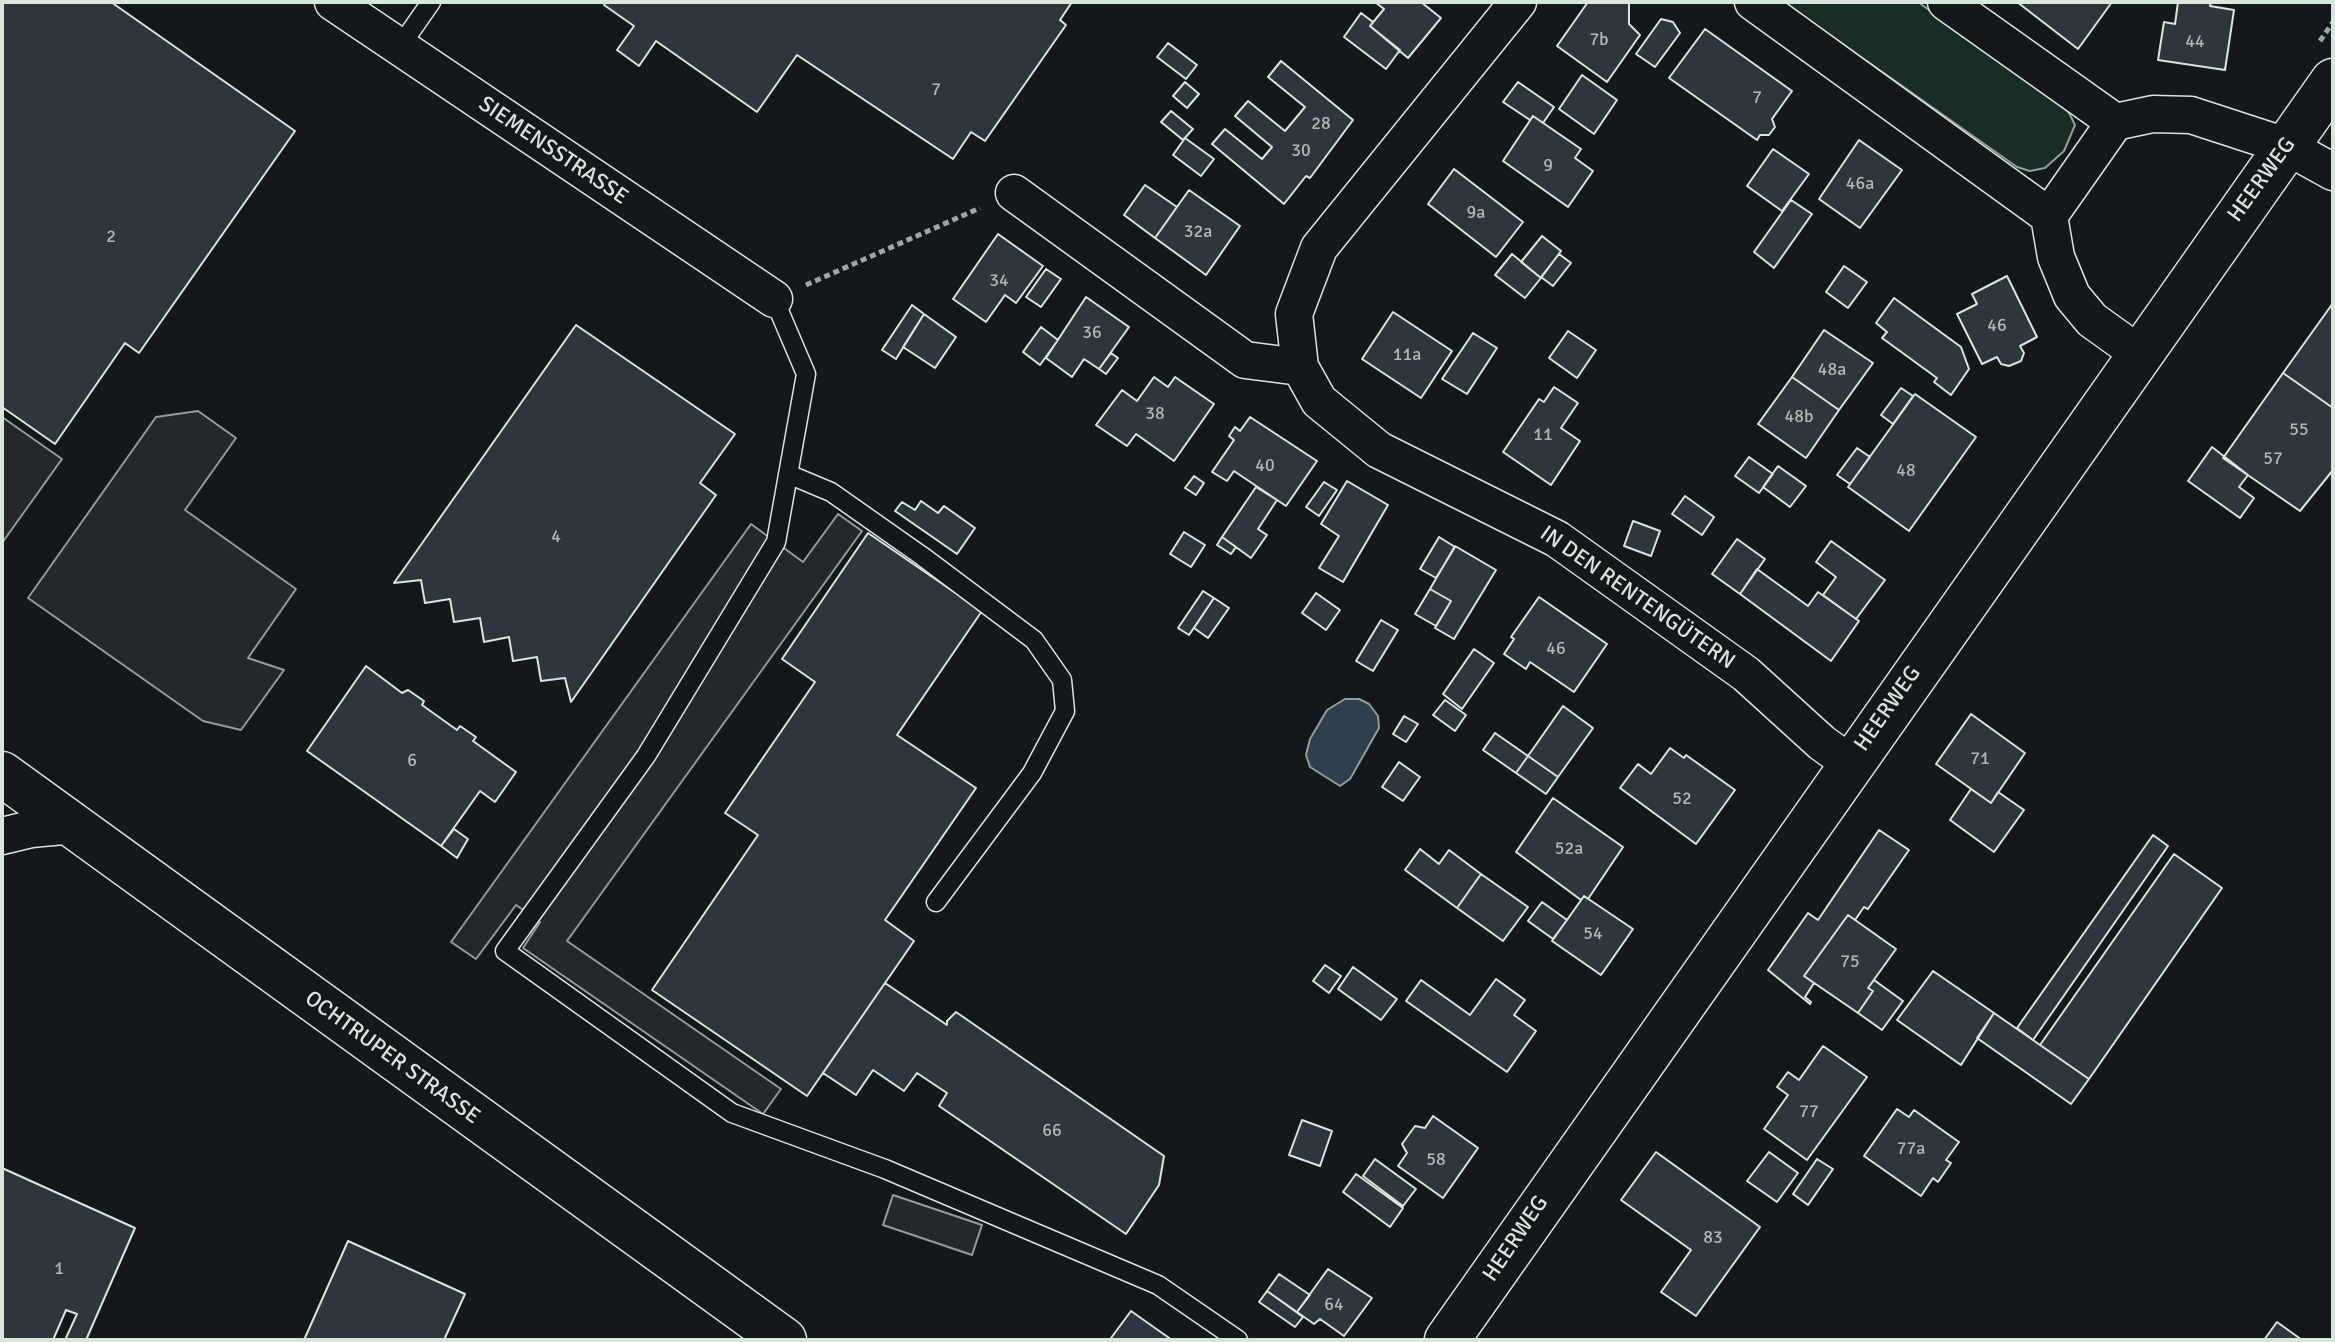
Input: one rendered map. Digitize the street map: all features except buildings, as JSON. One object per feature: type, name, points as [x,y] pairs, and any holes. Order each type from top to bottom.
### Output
[{"type":"street","name":"SIEMENSSTRASSE","points":[[333,2],[774,299]]},
{"type":"street","name":"IN DEN RENTENGÜTERN","points":[[1518,2],[1319,248],[1294,314],[1300,367],[1319,401],[1379,450],[1557,539],[1746,674],[1822,743],[1850,763]]},
{"type":"street","points":[[1753,2],[2049,216],[2056,257],[2072,296],[2092,320],[2138,353]]},
{"type":"street","points":[[1946,2],[2115,122]]},
{"type":"street","points":[[2049,216],[2115,122],[2153,114],[2315,117],[2333,172]]},
{"type":"street","name":"HEERWEG","points":[[1447,1340],[2138,353],[2315,117]]},
{"type":"street","points":[[1014,193],[1245,360],[1300,367]]},
{"type":"street","name":"OCHTRUPER STRASSE","points":[[2,774],[784,1340]]},
{"type":"street","points":[[2,836],[31,829],[74,825]]},
{"type":"lane","points":[[399,48],[431,2]]},
{"type":"lane","points":[[774,299],[806,374],[776,542],[646,756],[505,951],[732,1113],[885,1169],[1158,1285],[1238,1340]]},
{"type":"lane","points":[[788,474],[831,492],[1034,640],[1062,680],[1065,711],[1032,773],[936,902]]},
{"type":"path","points":[[774,299],[1014,193]]},
{"type":"green space","points":[[1783,2],[1918,2],[2067,109],[2075,125],[2064,151],[2045,168],[2030,171],[2017,167]]},
{"type":"shaded area","points":[[198,411],[236,438],[185,510],[296,589],[248,658],[284,670],[241,730],[203,721],[28,598],[156,417]]},
{"type":"shaded area","points":[[2,417],[62,459],[2,543]]},
{"type":"shaded area","points":[[838,514],[862,531],[567,941],[781,1089],[763,1114],[523,948],[540,922],[516,905],[476,959],[451,942],[751,524],[803,562]]},
{"type":"shaded area","points":[[893,1195],[982,1225],[972,1255],[883,1225]]},
{"type":"water","points":[[1345,699],[1359,699],[1369,704],[1378,716],[1379,728],[1350,779],[1340,786],[1310,767],[1306,755],[1310,739],[1327,710]]}]
